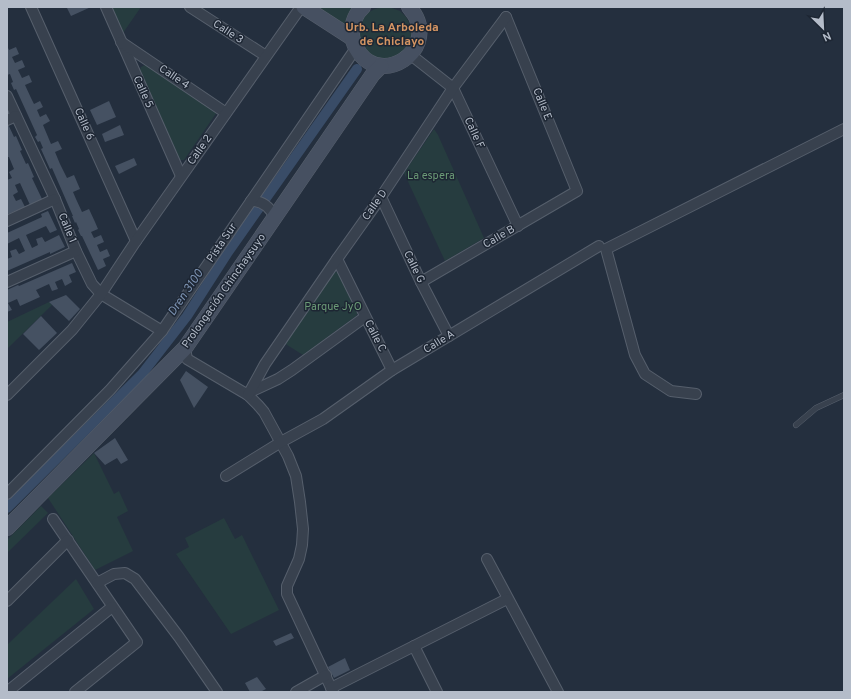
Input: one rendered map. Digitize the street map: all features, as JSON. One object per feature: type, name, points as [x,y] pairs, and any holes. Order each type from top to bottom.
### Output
[{"type":"street","name":"Calle 6","points":[[31,7],[136,241]]},
{"type":"street","name":"Calle 5","points":[[106,7],[181,176]]},
{"type":"street","name":"Calle 3","points":[[190,7],[266,56]]},
{"type":"street","name":"Calle 2","points":[[7,395],[72,330],[101,294],[181,176],[301,7]]},
{"type":"street","points":[[304,7],[354,43],[363,57],[371,63],[381,66],[402,62],[410,55],[416,46],[419,36],[416,10]]},
{"type":"street","points":[[354,43],[352,29],[354,19],[359,10],[363,7]]},
{"type":"street","name":"Calle D","points":[[249,394],[265,364],[381,197],[453,88],[506,17]]},
{"type":"street","name":"Calle E","points":[[506,17],[577,191]]},
{"type":"street","name":"Calle 4","points":[[121,42],[226,113]]},
{"type":"street","name":"Pista Sur","points":[[7,494],[110,390],[162,331],[254,201],[354,43]]},
{"type":"street","name":"Calle F","points":[[410,55],[453,88],[518,226]]},
{"type":"street","name":"Prolongación Chinchaysuyo","points":[[7,528],[185,348],[274,214],[373,74],[381,66]]},
{"type":"street","name":"Calle 1","points":[[7,96],[12,118],[55,199],[76,251],[92,284],[101,294],[162,331]]},
{"type":"street","points":[[696,394],[671,391],[645,374],[635,355],[606,250],[844,129]]},
{"type":"street","name":"Calle B","points":[[421,282],[577,191]]},
{"type":"street","name":"Calle G","points":[[381,197],[421,282],[449,336]]},
{"type":"street","points":[[7,221],[55,199]]},
{"type":"street","points":[[254,201],[262,203],[274,214]]},
{"type":"street","name":"Calle A","points":[[226,476],[281,442],[323,419],[392,370],[599,246]]},
{"type":"street","points":[[7,282],[76,251]]},
{"type":"street","name":"Calle C","points":[[337,259],[392,370]]},
{"type":"street","points":[[249,394],[292,370],[365,317]]},
{"type":"street","points":[[185,348],[187,359],[249,394],[264,412],[288,456],[296,476],[300,502],[302,545],[299,559],[288,586],[287,594],[332,690],[414,646],[507,599]]},
{"type":"street","points":[[265,364],[272,375],[278,378]]},
{"type":"street","points":[[53,519],[137,642],[75,692]]},
{"type":"street","points":[[7,601],[68,540]]},
{"type":"street","points":[[487,559],[558,692]]},
{"type":"street","points":[[97,583],[114,574],[125,573],[135,579],[179,637],[217,692]]},
{"type":"street","points":[[7,692],[112,607]]},
{"type":"street","points":[[414,646],[437,692]]},
{"type":"street","points":[[296,692],[326,676]]},
{"type":"lane","points":[[796,425],[816,408],[844,395]]},
{"type":"green space","points":[[111,7],[141,7],[123,33]]},
{"type":"green space","points":[[316,7],[358,7],[347,28]]},
{"type":"green space","points":[[382,7],[400,11],[406,17],[412,33],[411,42],[407,49],[393,59],[375,59],[361,47],[358,29],[361,20],[367,13]]},
{"type":"green space","points":[[147,64],[217,112],[184,160],[180,160],[140,70],[141,67]]},
{"type":"green space","name":"La espera","points":[[434,129],[484,238],[445,261],[404,173]]},
{"type":"green space","name":"Parque JyO","points":[[336,272],[340,274],[358,312],[356,316],[303,355],[284,343],[331,273]]},
{"type":"green space","points":[[49,302],[52,305],[7,349],[7,322]]},
{"type":"green space","points":[[94,453],[114,494],[119,491],[128,511],[117,517],[133,551],[95,570],[48,498]]},
{"type":"green space","points":[[41,506],[48,513],[7,553],[7,540]]},
{"type":"green space","points":[[224,518],[235,539],[242,535],[279,610],[231,634],[176,554],[189,547],[185,538]]},
{"type":"green space","points":[[76,579],[94,609],[7,679],[7,645]]},
{"type":"building","points":[[91,7],[71,16],[67,8]]},
{"type":"building","points":[[7,46],[9,50],[16,47],[19,54],[12,57],[15,63],[22,60],[25,67],[18,70],[22,78],[29,75],[32,82],[25,85],[34,104],[40,101],[43,107],[37,110],[40,117],[46,114],[50,121],[43,125],[51,144],[58,141],[62,149],[55,152],[60,164],[67,178],[74,175],[80,189],[73,192],[76,199],[82,212],[89,209],[95,222],[98,229],[91,232],[94,238],[101,235],[104,242],[97,245],[100,252],[107,249],[110,256],[103,259],[106,266],[98,270],[78,230],[79,229],[76,222],[75,223],[52,168],[50,169],[41,149],[43,148],[40,141],[38,142],[35,137],[37,135],[16,89],[14,90],[11,83],[13,82],[10,74],[7,75]]},
{"type":"building","points":[[109,101],[116,117],[97,125],[90,110]]},
{"type":"building","points":[[8,124],[14,137],[16,136],[22,150],[20,151],[26,164],[28,163],[34,177],[32,178],[42,199],[30,205],[20,183],[15,185],[18,192],[13,195],[16,201],[21,199],[25,207],[8,214],[7,180],[12,178],[9,172],[14,169],[9,157],[7,157]]},
{"type":"building","points":[[120,125],[124,135],[105,142],[102,134]]},
{"type":"building","points":[[134,158],[137,165],[119,174],[115,166]]},
{"type":"building","points":[[48,211],[57,230],[50,233],[46,226],[26,235],[32,248],[38,245],[36,239],[42,237],[45,242],[59,235],[65,247],[7,271],[7,259],[12,257],[10,251],[16,249],[19,254],[25,251],[19,238],[7,244],[7,233],[42,217],[41,214]]},
{"type":"building","points":[[72,263],[76,272],[69,275],[72,282],[65,286],[62,279],[55,282],[58,289],[52,291],[49,284],[36,290],[40,297],[20,306],[17,299],[8,303],[12,310],[7,312],[7,290]]},
{"type":"building","points":[[66,295],[80,309],[69,321],[49,302]]},
{"type":"building","points":[[41,316],[57,333],[39,350],[23,334]]},
{"type":"building","points":[[186,371],[208,387],[194,408],[180,380]]},
{"type":"building","points":[[115,438],[128,460],[121,464],[117,458],[105,465],[94,453]]},
{"type":"building","points":[[291,633],[294,638],[276,646],[273,641]]},
{"type":"building","points":[[345,658],[350,670],[334,678],[328,667]]},
{"type":"building","points":[[257,677],[266,689],[260,692],[250,692],[245,683]]},
{"type":"waterway","name":"Dren 3100","points":[[7,508],[142,374],[187,316],[228,252],[357,69]]},
{"type":"district","name":"Urb. La Arboleda de Chiclayo","points":[[392,35]]}]
